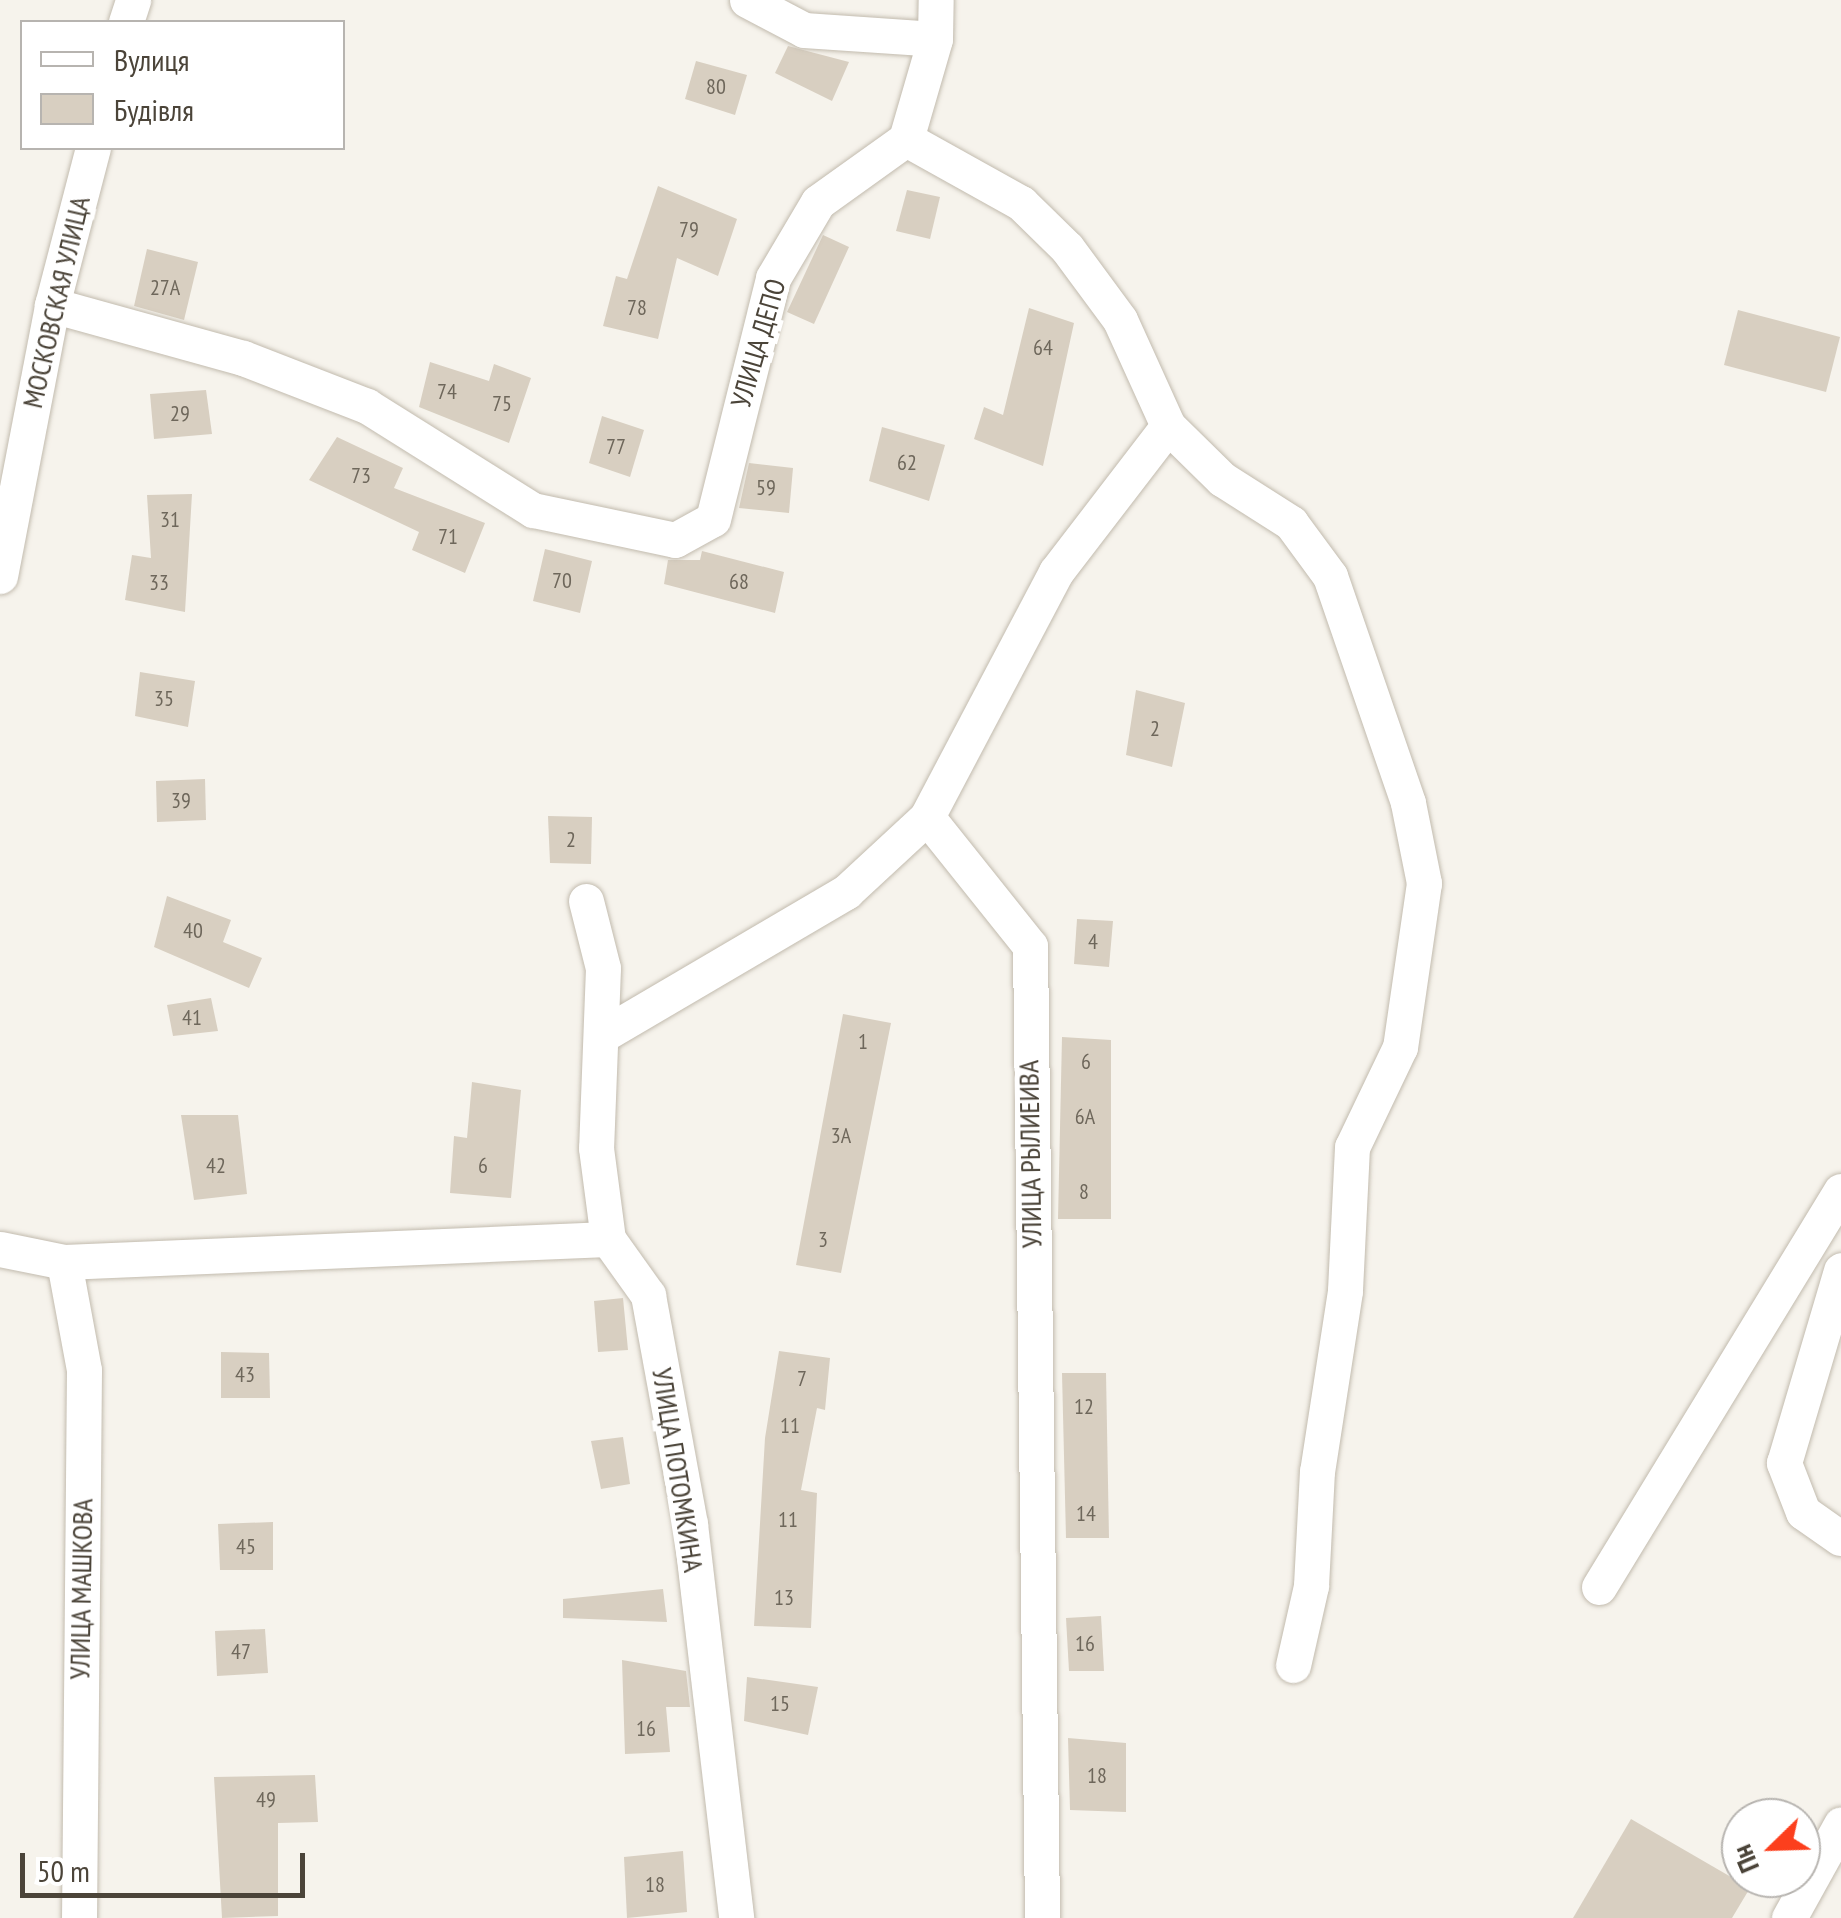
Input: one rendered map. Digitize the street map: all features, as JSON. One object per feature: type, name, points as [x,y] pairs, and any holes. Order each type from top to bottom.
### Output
[{"type":"street","points":[[748,0],[804,30],[934,39]]},
{"type":"street","points":[[936,0],[934,39],[906,139],[1021,203],[1066,248],[1120,320],[1168,426],[1222,479],[1291,523],[1330,576],[1408,803],[1424,883],[1400,1047],[1352,1147],[1345,1291],[1317,1471],[1311,1586],[1293,1665]]},
{"type":"street","name":"УЛИЦА ДЕПО","points":[[52,305],[243,358],[367,406],[533,510],[675,540],[713,519],[773,278],[818,202],[906,139]]},
{"type":"street","name":"МОСКОВСКАЯ УЛИЦА","points":[[0,576],[52,305],[92,150]]},
{"type":"street","points":[[604,1034],[846,892],[927,817],[1056,572],[1168,426]]},
{"type":"street","name":"УЛИЦА РЫЛИЕИВА","points":[[927,817],[1030,946],[1042,1918]]},
{"type":"street","name":"УЛИЦА ПОТОМКИНА","points":[[586,900],[603,968],[604,1034],[596,1148],[608,1240],[648,1295],[690,1524],[736,1918]]},
{"type":"street","points":[[1599,1587],[1838,1209]]},
{"type":"street","points":[[0,1249],[64,1262],[608,1240]]},
{"type":"street","name":"УЛИЦА МАШКОВА","points":[[64,1262],[84,1370],[79,1918]]},
{"type":"street","points":[[1841,1270],[1784,1463],[1804,1512],[1841,1540]]},
{"type":"street","points":[[1789,1918],[1841,1824]]},
{"type":"building","points":[[788,46],[849,62],[832,101],[775,73]]},
{"type":"building","points":[[696,61],[747,75],[735,115],[685,99]]},
{"type":"building","points":[[658,186],[737,219],[718,276],[677,258],[658,339],[603,326],[616,276],[627,279]]},
{"type":"building","points":[[907,190],[940,197],[930,239],[896,231]]},
{"type":"building","points":[[823,235],[849,247],[814,324],[787,312]]},
{"type":"building","points":[[147,249],[198,262],[184,320],[134,306]]},
{"type":"building","points":[[1029,308],[1074,323],[1043,466],[974,439],[984,407],[1003,415]]},
{"type":"building","points":[[1738,310],[1840,337],[1826,392],[1724,365]]},
{"type":"building","points":[[430,362],[489,381],[494,364],[531,378],[509,443],[419,407]]},
{"type":"building","points":[[206,390],[212,434],[154,439],[150,394]]},
{"type":"building","points":[[602,416],[644,430],[630,477],[589,463]]},
{"type":"building","points":[[882,427],[945,445],[929,501],[869,481]]},
{"type":"building","points":[[337,437],[403,468],[394,488],[485,523],[465,573],[412,550],[419,532],[309,480]]},
{"type":"building","points":[[749,463],[793,468],[789,513],[739,508]]},
{"type":"building","points":[[192,494],[185,612],[125,600],[132,555],[151,558],[147,495]]},
{"type":"building","points":[[545,549],[592,561],[580,613],[533,601]]},
{"type":"building","points":[[702,551],[784,572],[775,613],[664,584],[668,560],[700,560]]},
{"type":"building","points":[[140,672],[195,681],[188,727],[135,716]]},
{"type":"building","points":[[1136,690],[1185,703],[1172,767],[1126,755]]},
{"type":"building","points":[[205,779],[206,820],[157,822],[156,781]]},
{"type":"building","points":[[548,816],[592,817],[591,864],[550,863]]},
{"type":"building","points":[[167,896],[231,920],[223,942],[262,958],[249,988],[154,947]]},
{"type":"building","points":[[1077,919],[1113,921],[1109,967],[1074,964]]},
{"type":"building","points":[[211,998],[218,1031],[173,1036],[167,1005]]},
{"type":"building","points":[[843,1014],[891,1023],[841,1273],[796,1265]]},
{"type":"building","points":[[1062,1037],[1111,1040],[1111,1219],[1058,1219]]},
{"type":"building","points":[[472,1082],[521,1090],[511,1198],[450,1193],[454,1136],[467,1138]]},
{"type":"building","points":[[181,1115],[238,1115],[247,1194],[194,1200]]},
{"type":"building","points":[[623,1298],[628,1350],[598,1352],[594,1301]]},
{"type":"building","points":[[779,1351],[830,1358],[825,1410],[817,1408],[801,1490],[817,1493],[811,1628],[754,1626],[765,1438]]},
{"type":"building","points":[[221,1352],[269,1353],[270,1398],[221,1398]]},
{"type":"building","points":[[1062,1373],[1106,1373],[1109,1538],[1066,1538]]},
{"type":"building","points":[[623,1437],[630,1484],[601,1489],[591,1441]]},
{"type":"building","points":[[273,1522],[273,1570],[220,1570],[218,1524]]},
{"type":"building","points":[[663,1589],[667,1622],[563,1618],[563,1599]]},
{"type":"building","points":[[1101,1616],[1104,1671],[1069,1671],[1066,1618]]},
{"type":"building","points":[[265,1629],[268,1673],[217,1676],[215,1631]]},
{"type":"building","points":[[622,1660],[686,1671],[690,1707],[666,1707],[670,1752],[625,1754]]},
{"type":"building","points":[[747,1677],[818,1687],[808,1735],[744,1721]]},
{"type":"building","points":[[1068,1738],[1126,1743],[1126,1812],[1070,1810]]},
{"type":"building","points":[[315,1775],[318,1822],[278,1823],[278,1916],[222,1918],[214,1777]]},
{"type":"building","points":[[1631,1819],[1721,1871],[1721,1898],[1744,1898],[1732,1918],[1573,1918]]},
{"type":"building","points":[[683,1851],[687,1912],[627,1918],[624,1857]]}]
